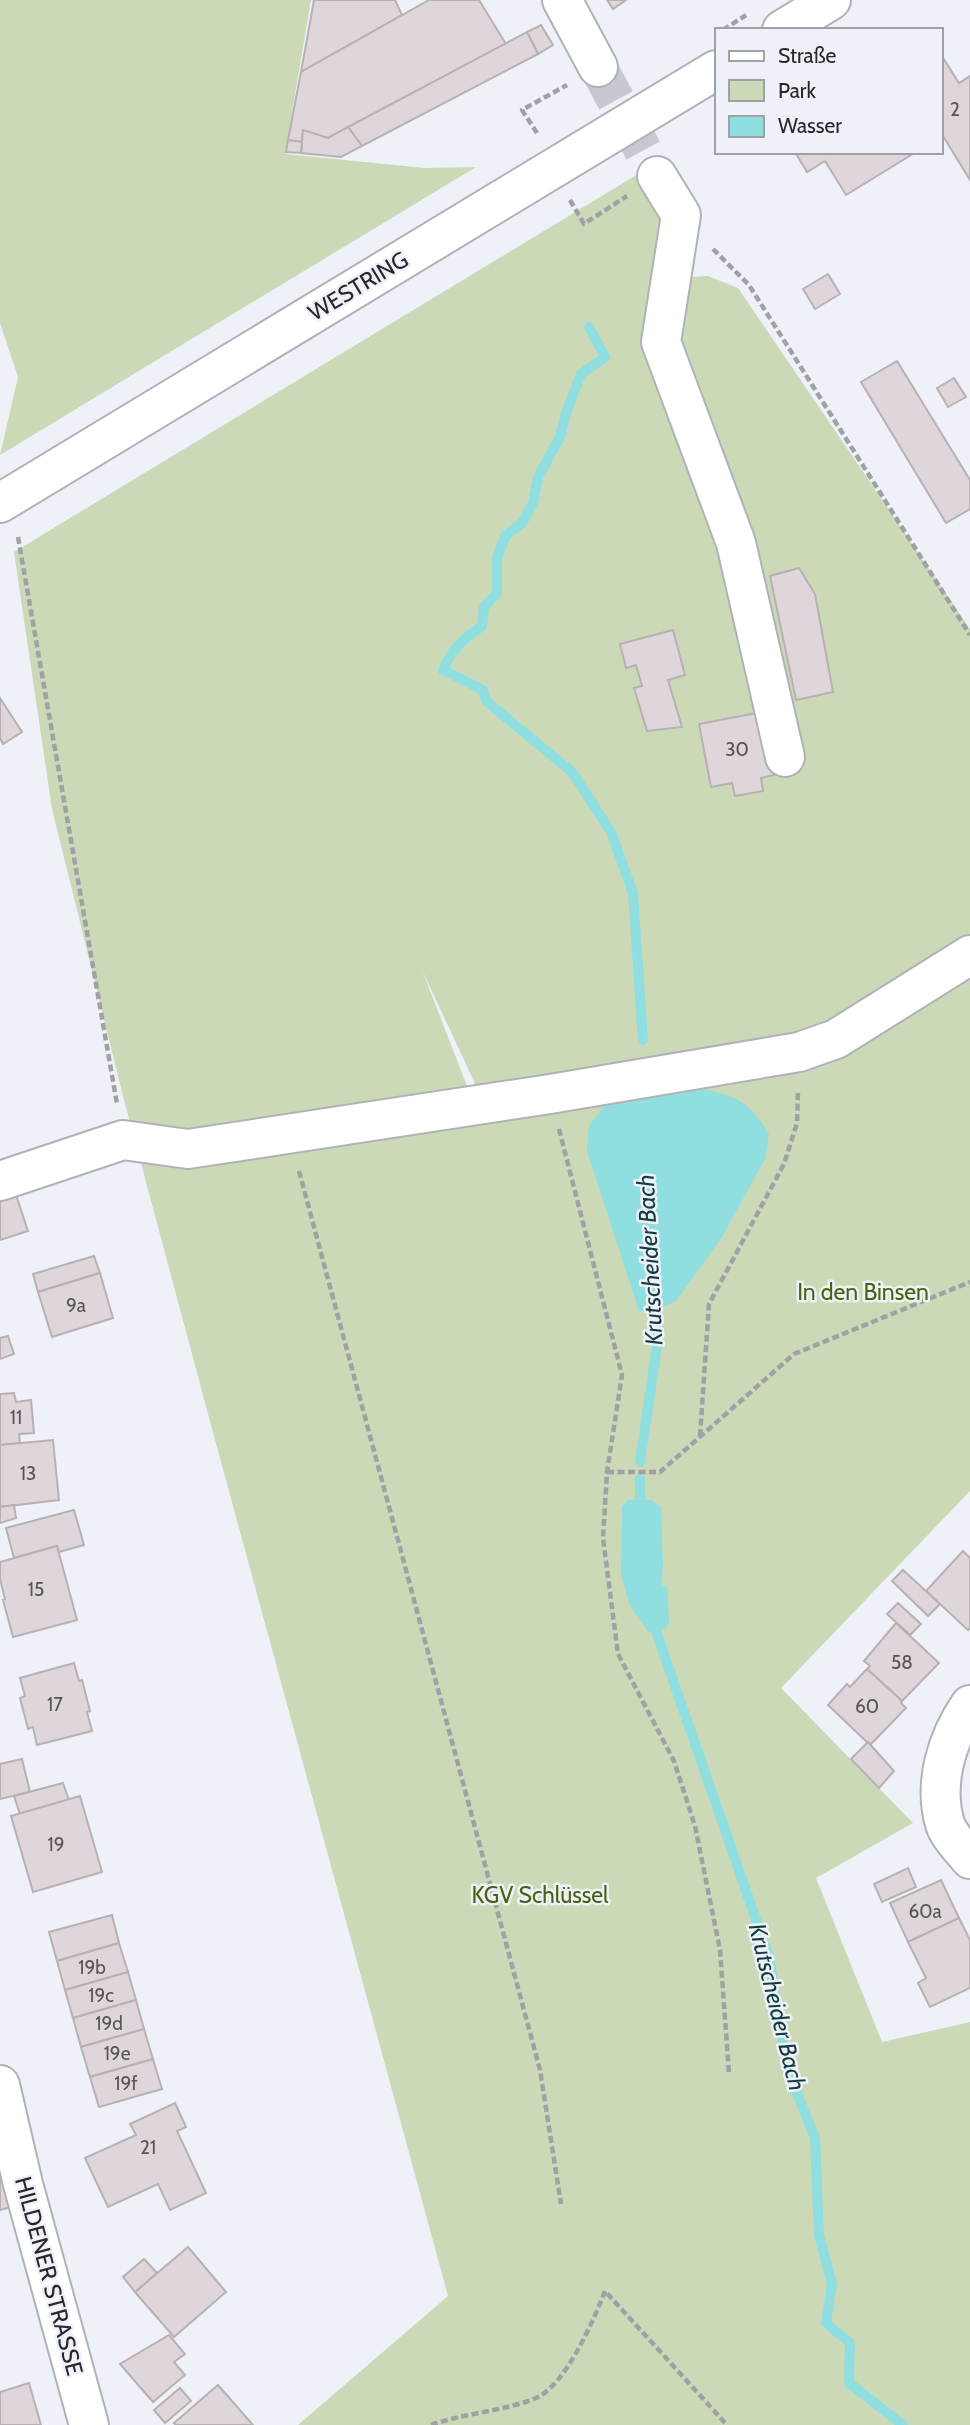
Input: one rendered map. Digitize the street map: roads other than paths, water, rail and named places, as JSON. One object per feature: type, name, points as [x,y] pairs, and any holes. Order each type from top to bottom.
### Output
[{"type":"main road","points":[[562,0],[598,67]]},
{"type":"main road","points":[[785,28],[831,0]]},
{"type":"main road","name":"WESTRING","points":[[6,499],[548,156],[715,71]]},
{"type":"main road","points":[[657,176],[681,215],[661,342],[736,544],[785,757]]},
{"type":"main road","points":[[0,1181],[123,1140],[188,1149],[550,1094],[799,1052],[836,1039],[970,955]]},
{"type":"main road","points":[[970,1705],[944,1758],[940,1794],[945,1826],[970,1859]]},
{"type":"main road","name":"HILDENER STRASSE","points":[[0,2085],[23,2184],[89,2425]]},
{"type":"water","points":[[705,1089],[743,1103],[755,1115],[769,1134],[765,1159],[722,1237],[676,1301],[654,1312],[639,1311],[587,1151],[589,1126],[604,1106]]},
{"type":"water","points":[[627,1500],[652,1500],[661,1508],[661,1584],[667,1588],[667,1628],[648,1632],[630,1606],[621,1575],[622,1507]]},
{"type":"waterway","name":"Krutscheider Bach","points":[[589,327],[605,357],[581,374],[560,437],[538,477],[533,503],[522,523],[506,535],[497,557],[497,593],[484,607],[482,626],[459,645],[443,670],[483,690],[486,701],[572,772],[611,832],[633,893],[643,1040]]},
{"type":"waterway","name":"Krutscheider Bach","points":[[640,1462],[657,1346],[653,1298]]},
{"type":"waterway","name":"Krutscheider Bach","points":[[640,1479],[640,1512]]},
{"type":"waterway","name":"Krutscheider Bach","points":[[655,1618],[656,1631],[769,1957],[788,2071],[815,2138],[819,2235],[832,2284],[826,2323],[850,2343],[849,2383],[903,2425]]},
{"type":"tunnel","points":[[598,67],[657,176]]},
{"type":"park label","name":"In den Binsen","points":[[863,1292]]},
{"type":"park label","name":"KGV Schlüssel","points":[[540,1895]]}]
